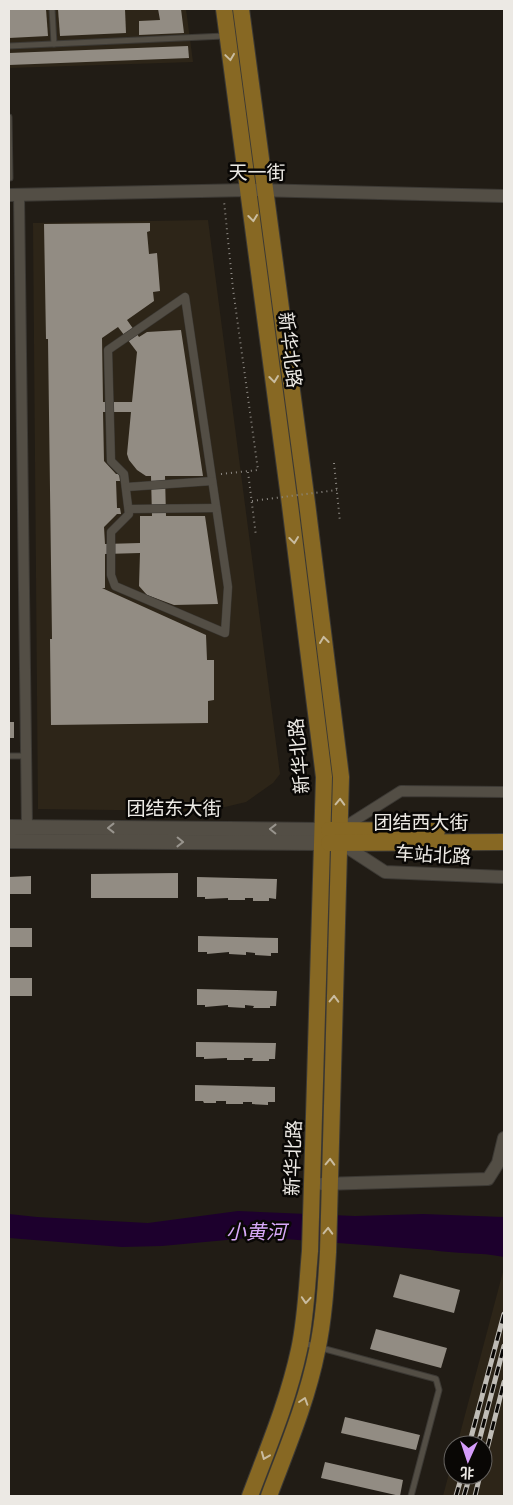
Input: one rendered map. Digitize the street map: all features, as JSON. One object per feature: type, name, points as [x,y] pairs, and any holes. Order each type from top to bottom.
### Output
[{"type":"main road","name":"新华北路","points":[[224,9],[324,777],[310,1251],[306,1306],[300,1342],[286,1398],[250,1496]]},
{"type":"main road","name":"新华北路","points":[[242,9],[341,777],[328,1252],[324,1308],[318,1347],[303,1403],[269,1496]]},
{"type":"main road","name":"团结东大街","points":[[9,827],[322,836]]},
{"type":"main road","name":"团结西大街","points":[[339,836],[504,832]]},
{"type":"main road","name":"团结东大街","points":[[9,841],[339,836]]},
{"type":"main road","name":"团结西大街","points":[[339,836],[504,842]]},
{"type":"street","name":"天一街","points":[[14,195],[249,190],[504,196]]},
{"type":"street","points":[[14,195],[27,827]]},
{"type":"street","points":[[185,297],[228,587],[225,632],[115,586],[111,574],[111,532],[129,514],[127,487],[124,474],[111,461],[108,350],[185,297]]},
{"type":"street","points":[[127,487],[212,478]]},
{"type":"street","points":[[129,508],[216,508]]},
{"type":"street","points":[[339,836],[401,791],[504,792]]},
{"type":"street","name":"车站北路","points":[[339,836],[386,872],[504,877]]},
{"type":"street","points":[[312,1184],[488,1179],[498,1164],[504,1138]]},
{"type":"lane","points":[[52,9],[54,44]]},
{"type":"lane","points":[[9,46],[228,36]]},
{"type":"lane","points":[[9,117],[9,178]]},
{"type":"lane","points":[[9,756],[26,756]]},
{"type":"lane","points":[[300,1342],[436,1379],[439,1390],[411,1496]]},
{"type":"path","points":[[212,478],[258,470],[233,289],[223,191]]},
{"type":"path","points":[[334,464],[340,522]]},
{"type":"path","points":[[248,471],[256,536]]},
{"type":"path","points":[[252,501],[337,490]]},
{"type":"shaded area","points":[[9,9],[186,9],[193,62],[9,68]]},
{"type":"shaded area","points":[[208,220],[280,774],[273,783],[246,802],[225,807],[190,811],[38,809],[33,223]]},
{"type":"shaded area","points":[[504,1268],[504,1489],[502,1496],[443,1496],[446,1485],[493,1485],[493,1435],[460,1435]]},
{"type":"water","name":"小黄河","points":[[238,1211],[355,1216],[423,1214],[504,1217],[504,1257],[486,1254],[258,1237],[162,1246],[122,1247],[9,1238],[9,1214],[148,1223]]},
{"type":"building","points":[[46,9],[48,36],[9,38],[9,10]]},
{"type":"building","points":[[58,9],[125,9],[126,33],[60,36]]},
{"type":"building","points":[[158,9],[181,9],[184,33],[139,35],[139,21],[160,20]]},
{"type":"building","points":[[188,46],[189,58],[9,65],[9,53]]},
{"type":"building","points":[[150,223],[150,231],[147,232],[149,254],[157,253],[160,291],[153,292],[154,301],[127,320],[139,337],[147,332],[181,330],[203,476],[165,476],[166,516],[205,516],[218,604],[174,605],[147,595],[139,586],[140,553],[105,554],[105,588],[102,588],[206,635],[207,660],[214,660],[214,700],[208,701],[208,723],[51,725],[50,639],[52,639],[48,339],[46,339],[44,224]],"holes":[[[118,327],[137,352],[132,402],[103,402],[102,338]],[[103,412],[131,412],[127,454],[137,470],[146,476],[151,476],[152,516],[140,516],[140,543],[105,544],[104,527],[117,514],[121,514],[120,508],[117,508],[116,481],[120,481],[119,474],[116,474],[104,461]]]},
{"type":"building","points":[[9,722],[14,722],[14,738],[9,738]]},
{"type":"building","points":[[178,873],[178,898],[91,898],[91,874]]},
{"type":"building","points":[[31,876],[31,894],[9,894],[9,877]]},
{"type":"building","points":[[197,877],[277,879],[276,899],[269,898],[269,901],[253,901],[253,898],[228,900],[228,898],[205,899],[205,897],[197,897]]},
{"type":"building","points":[[9,928],[32,928],[32,947],[9,947]]},
{"type":"building","points":[[198,936],[278,938],[278,953],[271,953],[271,956],[255,955],[255,953],[246,952],[246,955],[229,954],[229,952],[207,954],[207,952],[198,952]]},
{"type":"building","points":[[9,978],[32,978],[32,996],[9,996]]},
{"type":"building","points":[[197,989],[277,991],[276,1006],[270,1006],[270,1008],[253,1008],[254,1006],[245,1005],[245,1008],[228,1007],[228,1005],[205,1007],[205,1005],[197,1005]]},
{"type":"building","points":[[196,1042],[276,1043],[275,1059],[252,1061],[253,1058],[244,1058],[244,1060],[227,1060],[227,1058],[204,1059],[204,1057],[196,1057]]},
{"type":"building","points":[[195,1085],[275,1087],[275,1102],[268,1102],[268,1105],[252,1104],[252,1102],[226,1104],[226,1101],[204,1103],[203,1101],[195,1101]]},
{"type":"building","points":[[400,1274],[460,1290],[454,1313],[393,1297]]},
{"type":"building","points":[[376,1329],[447,1348],[441,1368],[370,1349]]},
{"type":"building","points":[[345,1417],[420,1435],[416,1450],[341,1433]]},
{"type":"building","points":[[325,1462],[403,1480],[400,1496],[321,1478]]},
{"type":"railway","points":[[472,1435],[504,1314]]},
{"type":"railway","points":[[481,1435],[504,1346]]},
{"type":"railway","points":[[491,1435],[504,1382]]},
{"type":"railway","points":[[456,1496],[459,1485]]},
{"type":"railway","points":[[464,1496],[467,1485]]},
{"type":"railway","points":[[475,1496],[478,1485]]}]
